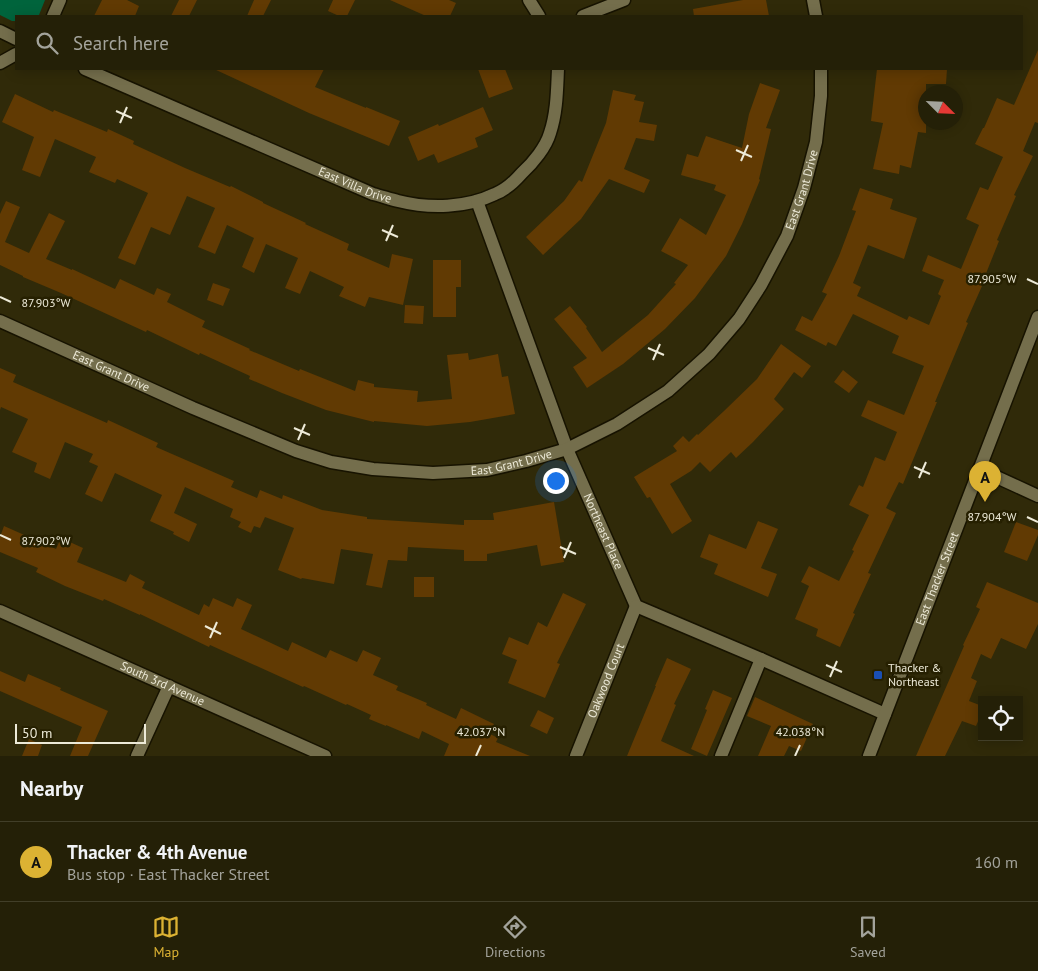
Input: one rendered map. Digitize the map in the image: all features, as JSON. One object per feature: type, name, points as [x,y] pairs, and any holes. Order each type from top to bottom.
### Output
[{"type":"street","points":[[53,15],[60,0]]},
{"type":"street","points":[[529,0],[539,15]]},
{"type":"street","points":[[586,15],[624,0]]},
{"type":"street","points":[[813,0],[816,15]]},
{"type":"street","points":[[0,31],[15,38]]},
{"type":"street","points":[[0,63],[15,55]]},
{"type":"street","name":"East Villa Drive","points":[[87,70],[373,194],[399,202],[446,206],[477,201],[497,194],[533,163],[550,134],[557,100],[558,70]]},
{"type":"street","name":"East Grant Drive","points":[[0,320],[193,408],[296,451],[332,462],[373,468],[433,473],[487,470],[526,462],[568,449],[617,424],[668,391],[709,354],[739,319],[761,285],[787,236],[804,188],[816,142],[822,70]]},
{"type":"street","name":"Northeast Place","points":[[477,201],[568,449],[636,606]]},
{"type":"street","name":"East Thacker Street","points":[[869,756],[1038,317]]},
{"type":"street","points":[[979,469],[1038,496]]},
{"type":"street","points":[[636,606],[886,714]]},
{"type":"street","name":"Oakwood Court","points":[[576,756],[636,606]]},
{"type":"street","name":"South 3rd Avenue","points":[[0,611],[325,756]]},
{"type":"street","points":[[721,756],[761,659]]},
{"type":"street","points":[[136,756],[169,686]]},
{"type":"green space","points":[[0,0],[45,0],[39,15],[15,15],[15,21],[12,21],[0,15]]},
{"type":"building","points":[[102,0],[127,0],[139,6],[135,15],[94,15]]},
{"type":"building","points":[[179,0],[197,0],[190,15],[172,15]]},
{"type":"building","points":[[254,0],[271,0],[264,15],[247,15]]},
{"type":"building","points":[[333,0],[355,0],[348,15],[337,15],[328,11]]},
{"type":"building","points":[[390,0],[449,0],[456,3],[450,15],[424,15]]},
{"type":"building","points":[[743,0],[766,0],[769,15],[694,15],[693,9]]},
{"type":"building","points":[[1038,50],[1038,123],[1035,122],[1023,151],[1033,156],[1014,195],[1016,196],[997,240],[999,241],[982,286],[966,322],[968,323],[903,484],[899,482],[886,508],[896,513],[868,573],[871,574],[840,647],[816,636],[818,629],[795,619],[809,586],[801,582],[809,566],[839,581],[869,515],[849,505],[859,485],[863,487],[875,457],[885,461],[897,432],[861,416],[868,400],[904,415],[924,366],[892,353],[899,336],[853,314],[836,346],[828,342],[826,346],[795,330],[802,316],[812,321],[827,294],[822,292],[839,256],[856,211],[852,210],[860,188],[893,199],[890,209],[917,218],[904,259],[868,245],[853,283],[861,287],[857,296],[907,320],[909,316],[929,325],[941,296],[938,294],[944,280],[922,271],[928,255],[961,269],[979,225],[966,219],[980,187],[988,190],[1003,157],[975,144],[997,98],[1014,105]]},
{"type":"building","points":[[216,70],[324,70],[315,87],[400,121],[389,146],[309,113]]},
{"type":"building","points":[[478,70],[505,70],[513,89],[489,98]]},
{"type":"building","points":[[877,70],[947,70],[946,84],[918,85],[918,130],[926,130],[926,133],[918,132],[911,168],[900,165],[899,174],[873,169],[883,123],[871,121]]},
{"type":"building","points":[[760,83],[780,90],[766,128],[771,129],[760,180],[742,224],[726,256],[695,298],[665,329],[623,364],[587,388],[573,367],[587,358],[554,319],[570,306],[587,327],[602,352],[648,315],[676,284],[674,283],[688,265],[661,251],[680,218],[706,235],[726,195],[714,190],[716,185],[681,175],[687,154],[698,157],[706,136],[742,148],[749,114]]},
{"type":"building","points":[[613,90],[636,95],[634,100],[644,102],[639,122],[657,125],[654,141],[636,138],[624,169],[650,180],[644,193],[609,179],[581,219],[543,255],[526,237],[564,201],[579,180],[582,182],[606,123]]},
{"type":"building","points":[[15,94],[53,112],[54,110],[107,132],[108,129],[134,141],[133,144],[185,168],[231,186],[349,244],[347,250],[389,268],[392,254],[413,259],[403,305],[369,297],[365,307],[339,296],[344,287],[310,271],[300,294],[285,288],[298,258],[266,244],[254,273],[242,267],[254,238],[227,225],[215,254],[198,247],[215,208],[187,196],[170,235],[151,227],[135,265],[118,258],[148,193],[117,179],[115,183],[89,172],[96,157],[55,139],[40,177],[22,170],[34,137],[2,122]]},
{"type":"building","points":[[483,107],[493,130],[475,138],[478,147],[438,163],[434,154],[418,161],[408,137]]},
{"type":"building","points":[[6,201],[20,207],[5,242],[29,253],[49,213],[65,221],[46,259],[115,289],[120,279],[154,295],[157,288],[171,294],[167,302],[205,321],[202,327],[249,350],[299,371],[300,369],[355,391],[358,380],[374,384],[374,387],[418,391],[417,402],[452,399],[447,355],[468,353],[469,360],[498,354],[502,377],[508,376],[515,414],[470,422],[427,426],[374,422],[326,410],[282,393],[249,379],[250,376],[200,353],[199,355],[147,330],[146,332],[0,265],[0,214]]},
{"type":"building","points":[[433,260],[461,260],[461,287],[456,287],[456,317],[433,317]]},
{"type":"building","points":[[213,283],[230,289],[223,306],[207,300]]},
{"type":"building","points":[[405,305],[424,306],[423,324],[404,323]]},
{"type":"building","points":[[781,344],[811,366],[802,378],[794,372],[774,399],[784,409],[736,458],[731,452],[710,472],[700,462],[691,471],[670,484],[692,521],[672,534],[650,497],[647,498],[634,477],[677,451],[673,446],[683,436],[689,442],[698,435],[757,379]]},
{"type":"building","points":[[0,368],[16,375],[13,382],[107,423],[108,420],[158,443],[156,447],[234,481],[231,487],[257,498],[260,490],[282,499],[283,495],[322,510],[367,517],[367,519],[464,525],[464,520],[494,520],[493,513],[554,502],[564,562],[541,566],[537,545],[487,554],[487,561],[464,561],[464,550],[408,547],[407,561],[388,560],[382,588],[366,585],[373,554],[341,549],[334,584],[301,579],[278,570],[294,528],[265,517],[260,528],[254,526],[251,533],[238,527],[241,522],[230,517],[233,509],[185,487],[174,513],[197,524],[189,542],[173,534],[174,532],[150,521],[162,495],[115,473],[102,502],[85,494],[98,466],[89,462],[93,454],[65,442],[50,479],[34,472],[37,463],[12,452],[28,419],[1,407],[0,410]]},
{"type":"building","points":[[843,370],[858,382],[849,393],[834,382]]},
{"type":"building","points":[[758,521],[778,529],[761,568],[777,574],[768,597],[714,574],[718,564],[700,557],[709,534],[746,549]]},
{"type":"building","points":[[1016,522],[1038,530],[1038,535],[1027,561],[1004,552]]},
{"type":"building","points":[[4,526],[56,549],[61,538],[83,548],[77,562],[126,582],[130,574],[145,582],[142,588],[199,615],[204,604],[209,607],[213,598],[233,607],[237,598],[252,605],[241,629],[288,651],[292,642],[326,658],[330,650],[357,662],[363,650],[381,658],[373,675],[398,686],[396,690],[427,703],[426,705],[456,719],[461,708],[494,724],[490,734],[498,738],[496,742],[530,756],[444,756],[449,744],[422,731],[419,739],[369,719],[371,715],[347,704],[303,687],[210,645],[209,647],[140,614],[65,586],[36,572],[38,568],[0,552],[0,537]]},
{"type":"building","points":[[414,577],[434,577],[434,597],[414,597]]},
{"type":"building","points":[[987,582],[1038,603],[1038,624],[1026,649],[1001,638],[991,659],[981,654],[971,678],[977,681],[969,701],[978,704],[978,721],[976,726],[962,721],[945,756],[916,756],[980,609],[976,607]]},
{"type":"building","points":[[563,593],[586,604],[557,663],[560,664],[545,698],[508,683],[517,660],[502,654],[509,637],[528,645],[538,622],[547,627]]},
{"type":"building","points":[[667,658],[691,669],[674,704],[676,705],[661,741],[694,756],[627,756],[655,686]]},
{"type":"building","points":[[0,671],[25,682],[28,674],[108,711],[88,756],[70,756],[82,727],[0,691]]},
{"type":"building","points":[[713,690],[732,698],[707,756],[691,749]]},
{"type":"building","points":[[755,697],[813,724],[801,751],[789,746],[784,756],[758,756],[771,726],[747,716]]},
{"type":"building","points":[[538,710],[554,718],[547,734],[530,726]]},
{"type":"building","points":[[29,739],[42,745],[38,756],[22,756]]},
{"type":"place","name":"Thacker & 4th Avenue","points":[[985,502]]},
{"type":"place","name":"Thacker & Northeast","points":[[878,675]]}]
